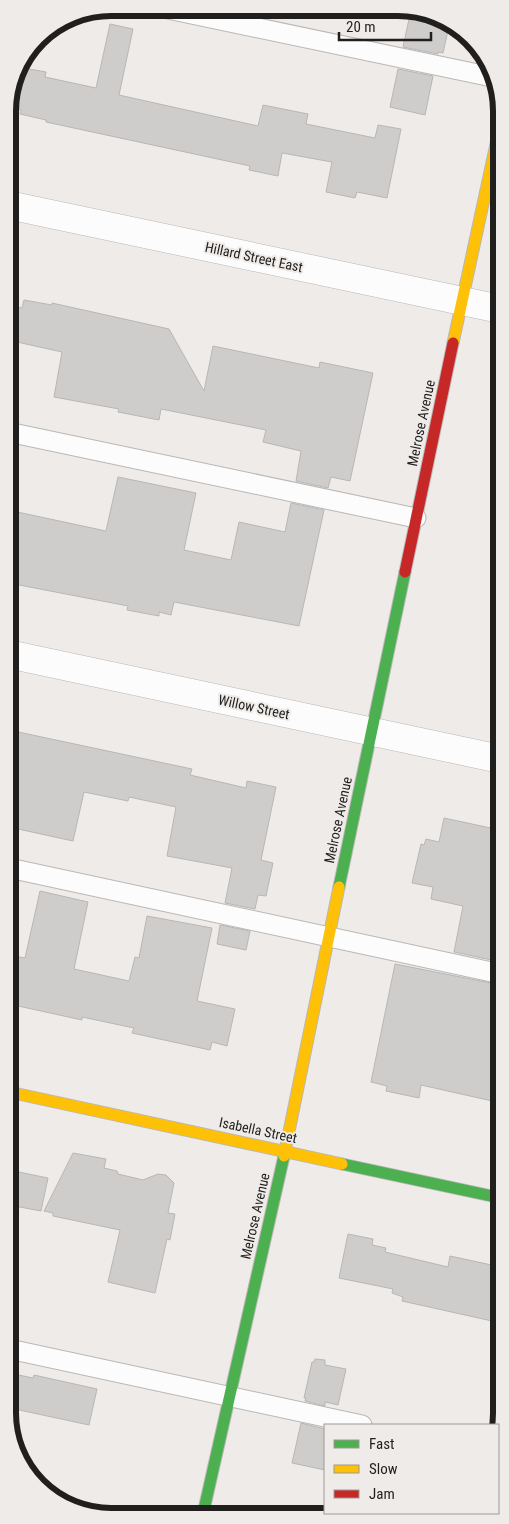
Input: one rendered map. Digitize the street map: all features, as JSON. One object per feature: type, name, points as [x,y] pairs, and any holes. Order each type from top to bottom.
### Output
[{"type":"street","name":"Melrose Avenue","points":[[204,1508],[285,1151],[416,518],[493,162]]},
{"type":"street","name":"Hillard Street East","points":[[16,207],[493,308]]},
{"type":"street","name":"Willow Street","points":[[16,656],[493,758]]},
{"type":"street","name":"Isabella Street","points":[[16,1093],[493,1196]]},
{"type":"lane","points":[[201,16],[486,76]]},
{"type":"lane","points":[[16,434],[416,518]]},
{"type":"lane","points":[[16,870],[493,972]]},
{"type":"lane","points":[[16,1350],[357,1424]]},
{"type":"building","points":[[410,17],[428,21],[448,31],[443,53],[438,52],[438,54],[403,47]]},
{"type":"building","points":[[110,24],[133,29],[119,95],[258,126],[263,105],[308,114],[306,124],[375,138],[378,125],[401,129],[387,198],[357,192],[355,198],[326,192],[332,162],[282,153],[278,176],[249,170],[250,166],[46,122],[46,120],[20,114],[21,110],[16,109],[19,87],[26,68],[46,72],[45,77],[96,88]]},
{"type":"building","points":[[398,69],[433,76],[425,115],[390,107]]},
{"type":"building","points":[[24,300],[52,305],[52,303],[169,329],[204,391],[213,346],[319,368],[320,362],[373,373],[350,481],[331,477],[328,488],[296,481],[301,451],[263,442],[266,430],[161,409],[159,420],[118,412],[119,409],[54,397],[62,352],[16,342],[16,307],[22,308]]},
{"type":"building","points":[[118,477],[196,493],[184,550],[231,560],[239,522],[285,532],[291,503],[324,510],[299,626],[174,602],[171,615],[159,612],[159,616],[127,610],[128,606],[16,584],[16,512],[106,531]]},
{"type":"building","points":[[16,731],[192,769],[190,775],[246,788],[247,781],[276,787],[261,860],[273,863],[266,896],[258,895],[255,909],[225,903],[232,868],[167,856],[176,807],[129,797],[128,801],[84,792],[73,841],[16,829]]},
{"type":"building","points":[[444,818],[493,828],[493,960],[454,952],[463,906],[431,899],[433,887],[412,883],[421,844],[424,845],[426,839],[439,842]]},
{"type":"building","points":[[40,891],[88,902],[74,969],[129,981],[135,957],[139,958],[147,916],[212,928],[197,1001],[235,1009],[227,1046],[212,1042],[210,1050],[132,1033],[134,1028],[82,1017],[82,1020],[16,1006],[16,956],[25,958]]},
{"type":"building","points":[[220,925],[250,931],[246,950],[217,944]]},
{"type":"building","points":[[395,964],[493,983],[493,1101],[421,1085],[419,1098],[386,1091],[387,1086],[371,1082]]},
{"type":"building","points":[[73,1153],[106,1159],[104,1168],[117,1171],[118,1174],[143,1180],[158,1174],[166,1175],[174,1183],[168,1213],[175,1214],[170,1240],[167,1239],[155,1293],[108,1282],[120,1230],[53,1216],[53,1213],[44,1211]]},
{"type":"building","points":[[16,1171],[48,1178],[41,1211],[16,1206]]},
{"type":"building","points":[[348,1234],[373,1239],[372,1245],[386,1248],[385,1252],[448,1267],[450,1256],[493,1265],[493,1321],[402,1301],[403,1297],[392,1293],[393,1289],[339,1278]]},
{"type":"building","points":[[315,1359],[325,1360],[325,1365],[346,1369],[338,1405],[325,1402],[325,1406],[305,1401],[306,1398],[304,1398],[312,1362]]},
{"type":"building","points":[[16,1374],[33,1378],[34,1375],[97,1389],[89,1425],[16,1409]]},
{"type":"building","points":[[301,1423],[324,1429],[324,1470],[292,1463]]},
{"type":"traffic: fast","points":[[339,887],[405,572]]},
{"type":"traffic: fast","points":[[204,1508],[284,1156]]},
{"type":"traffic: fast","points":[[342,1164],[493,1196]]},
{"type":"traffic: slow","points":[[453,343],[493,158]]},
{"type":"traffic: slow","points":[[284,1156],[339,887]]},
{"type":"traffic: slow","points":[[16,1094],[342,1164]]},
{"type":"traffic: jam","points":[[405,572],[453,343]]}]
